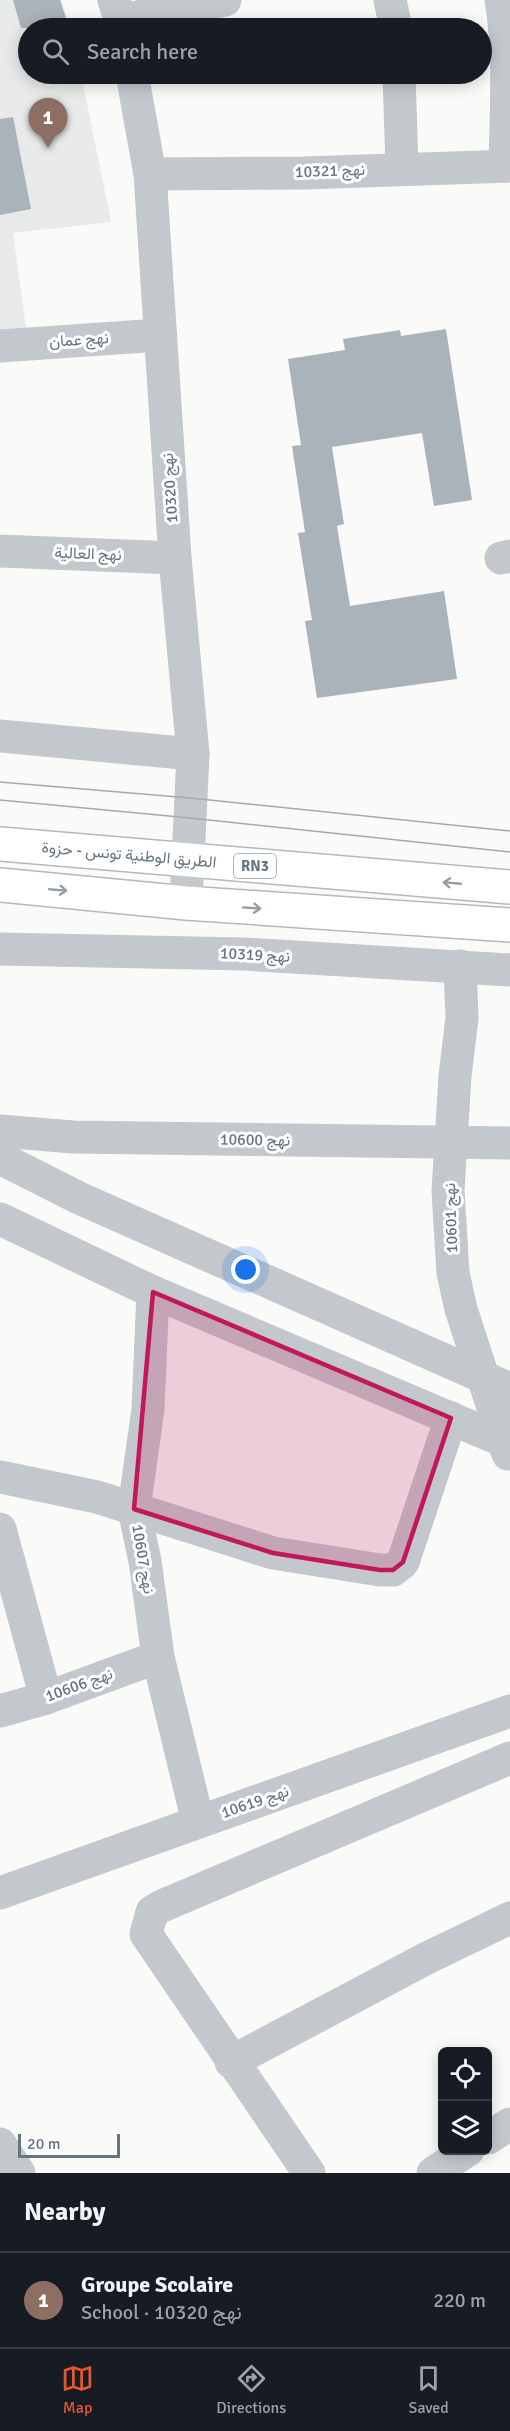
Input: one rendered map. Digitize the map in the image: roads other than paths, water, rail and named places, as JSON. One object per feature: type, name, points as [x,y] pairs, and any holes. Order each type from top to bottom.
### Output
[{"type":"highway","name":"الطريق الوطنية تونس - حزوة","points":[[0,844],[510,887]]},
{"type":"highway","points":[[0,885],[186,903],[510,926]]},
{"type":"street","points":[[120,16],[225,0]]},
{"type":"street","points":[[390,0],[394,18]]},
{"type":"street","points":[[501,0],[504,15],[508,166]]},
{"type":"street","name":"نهج 10320","points":[[134,84],[150,174],[175,558],[193,754],[186,903]]},
{"type":"street","points":[[399,84],[402,168]]},
{"type":"street","name":"نهج 10321","points":[[150,174],[508,166]]},
{"type":"street","name":"نهج عمان","points":[[0,346],[159,335]]},
{"type":"street","name":"نهج العالية","points":[[0,551],[175,558]]},
{"type":"street","points":[[0,736],[193,754]]},
{"type":"street","name":"نهج 10319","points":[[0,949],[244,954],[510,969]]},
{"type":"street","name":"نهج 10601","points":[[460,966],[462,1018],[448,1191],[453,1273],[461,1310],[497,1383],[507,1451]]},
{"type":"street","name":"نهج 10600","points":[[0,1131],[85,1137],[510,1143]]},
{"type":"street","points":[[0,1158],[79,1198],[497,1383]]},
{"type":"street","points":[[0,1219],[153,1292],[451,1418],[507,1451]]},
{"type":"street","name":"نهج 10607","points":[[153,1292],[148,1409],[134,1509],[145,1561],[158,1657],[198,1822]]},
{"type":"street","points":[[0,1478],[59,1488],[273,1553],[380,1570],[393,1570],[403,1562],[451,1418]]},
{"type":"street","points":[[0,1529],[46,1698]]},
{"type":"street","name":"نهج 10606","points":[[0,1711],[46,1698],[158,1657]]},
{"type":"street","name":"نهج 10619","points":[[0,1893],[510,1711]]},
{"type":"street","points":[[309,2173],[231,2062],[186,1990],[146,1934],[152,1912],[173,1901],[510,1758]]},
{"type":"street","points":[[231,2062],[427,1958],[510,1918]]},
{"type":"street","points":[[492,2135],[510,2124]]},
{"type":"street","points":[[0,2144],[19,2173]]},
{"type":"tram line","points":[[0,782],[190,798],[510,831]]},
{"type":"tram line","points":[[0,800],[510,852]]},
{"type":"place","name":"Groupe Scolaire","points":[[48,148]]}]
